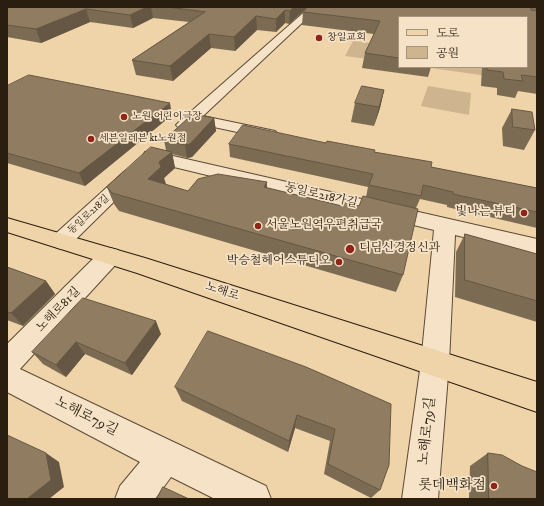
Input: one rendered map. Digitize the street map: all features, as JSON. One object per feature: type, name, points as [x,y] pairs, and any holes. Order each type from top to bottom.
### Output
[{"type":"main road","name":"노해로","points":[[7,225],[110,256],[537,397]]},
{"type":"street","name":"동일로218길","points":[[61,242],[192,118],[315,7]]},
{"type":"street","points":[[192,118],[284,137]]},
{"type":"street","name":"동일로218가길","points":[[163,145],[445,225],[537,247]]},
{"type":"street","points":[[435,363],[445,225]]},
{"type":"street","name":"노해로81길","points":[[7,363],[110,256]]},
{"type":"street","name":"노해로79길","points":[[420,499],[435,363]]},
{"type":"street","name":"노해로79길","points":[[7,377],[165,457],[253,499]]},
{"type":"street","points":[[133,499],[165,457]]},
{"type":"green space","points":[[353,41],[398,46],[398,63],[345,56]]},
{"type":"green space","points":[[431,68],[528,68],[537,83]]},
{"type":"green space","points":[[428,86],[471,93],[469,115],[421,106]]},
{"type":"building","points":[[7,7],[147,7],[130,15],[86,9],[36,29],[7,25]]},
{"type":"building","points":[[167,7],[294,7],[290,11],[285,10],[276,19],[256,16],[234,37],[209,34],[170,66],[132,60],[205,12]]},
{"type":"building","points":[[308,7],[531,7],[531,10],[537,11],[537,77],[521,75],[523,81],[504,79],[503,72],[487,70],[487,68],[528,68],[528,16],[398,16],[398,58],[365,53],[380,21],[303,12]]},
{"type":"building","points":[[29,75],[170,103],[79,173],[7,153],[7,86]]},
{"type":"building","points":[[362,86],[384,90],[379,107],[355,103]]},
{"type":"building","points":[[512,109],[532,112],[535,130],[513,127]]},
{"type":"building","points":[[199,115],[214,118],[190,144],[185,145],[164,140],[187,119]]},
{"type":"building","points":[[243,125],[326,143],[327,141],[375,150],[374,152],[432,162],[431,167],[537,188],[537,212],[453,194],[453,192],[423,185],[421,196],[369,185],[373,174],[229,144]]},
{"type":"building","points":[[151,147],[172,152],[159,162],[161,167],[148,179],[188,191],[198,179],[218,174],[267,182],[264,187],[342,206],[343,202],[359,206],[363,196],[418,209],[403,275],[112,193],[107,187]]},
{"type":"building","points":[[465,234],[537,254],[537,301],[465,280]]},
{"type":"building","points":[[7,267],[46,281],[11,313],[7,312]]},
{"type":"building","points":[[83,298],[156,321],[125,363],[76,342],[56,365],[32,352]]},
{"type":"building","points":[[208,331],[306,367],[391,404],[389,465],[380,490],[328,464],[335,429],[297,415],[289,441],[175,387]]},
{"type":"building","points":[[7,435],[46,453],[51,480],[27,499],[7,499]]},
{"type":"building","points":[[488,453],[502,455],[537,472],[537,499],[489,499]]},
{"type":"building","points":[[163,487],[189,499],[157,499]]},
{"type":"place","name":"창일교회","points":[[319,38]]},
{"type":"place","name":"노원 어린이극장","points":[[124,117]]},
{"type":"place","name":"세븐일레븐 kt노원점","points":[[91,139]]},
{"type":"place","name":"빛나는 뷰티","points":[[524,213]]},
{"type":"place","name":"서울노원역우편취급국","points":[[258,226]]},
{"type":"place","name":"디딤신경정신과","points":[[350,249]]},
{"type":"place","name":"박승철헤어스튜디오","points":[[339,262]]},
{"type":"place","name":"롯데백화점","points":[[494,486]]}]
